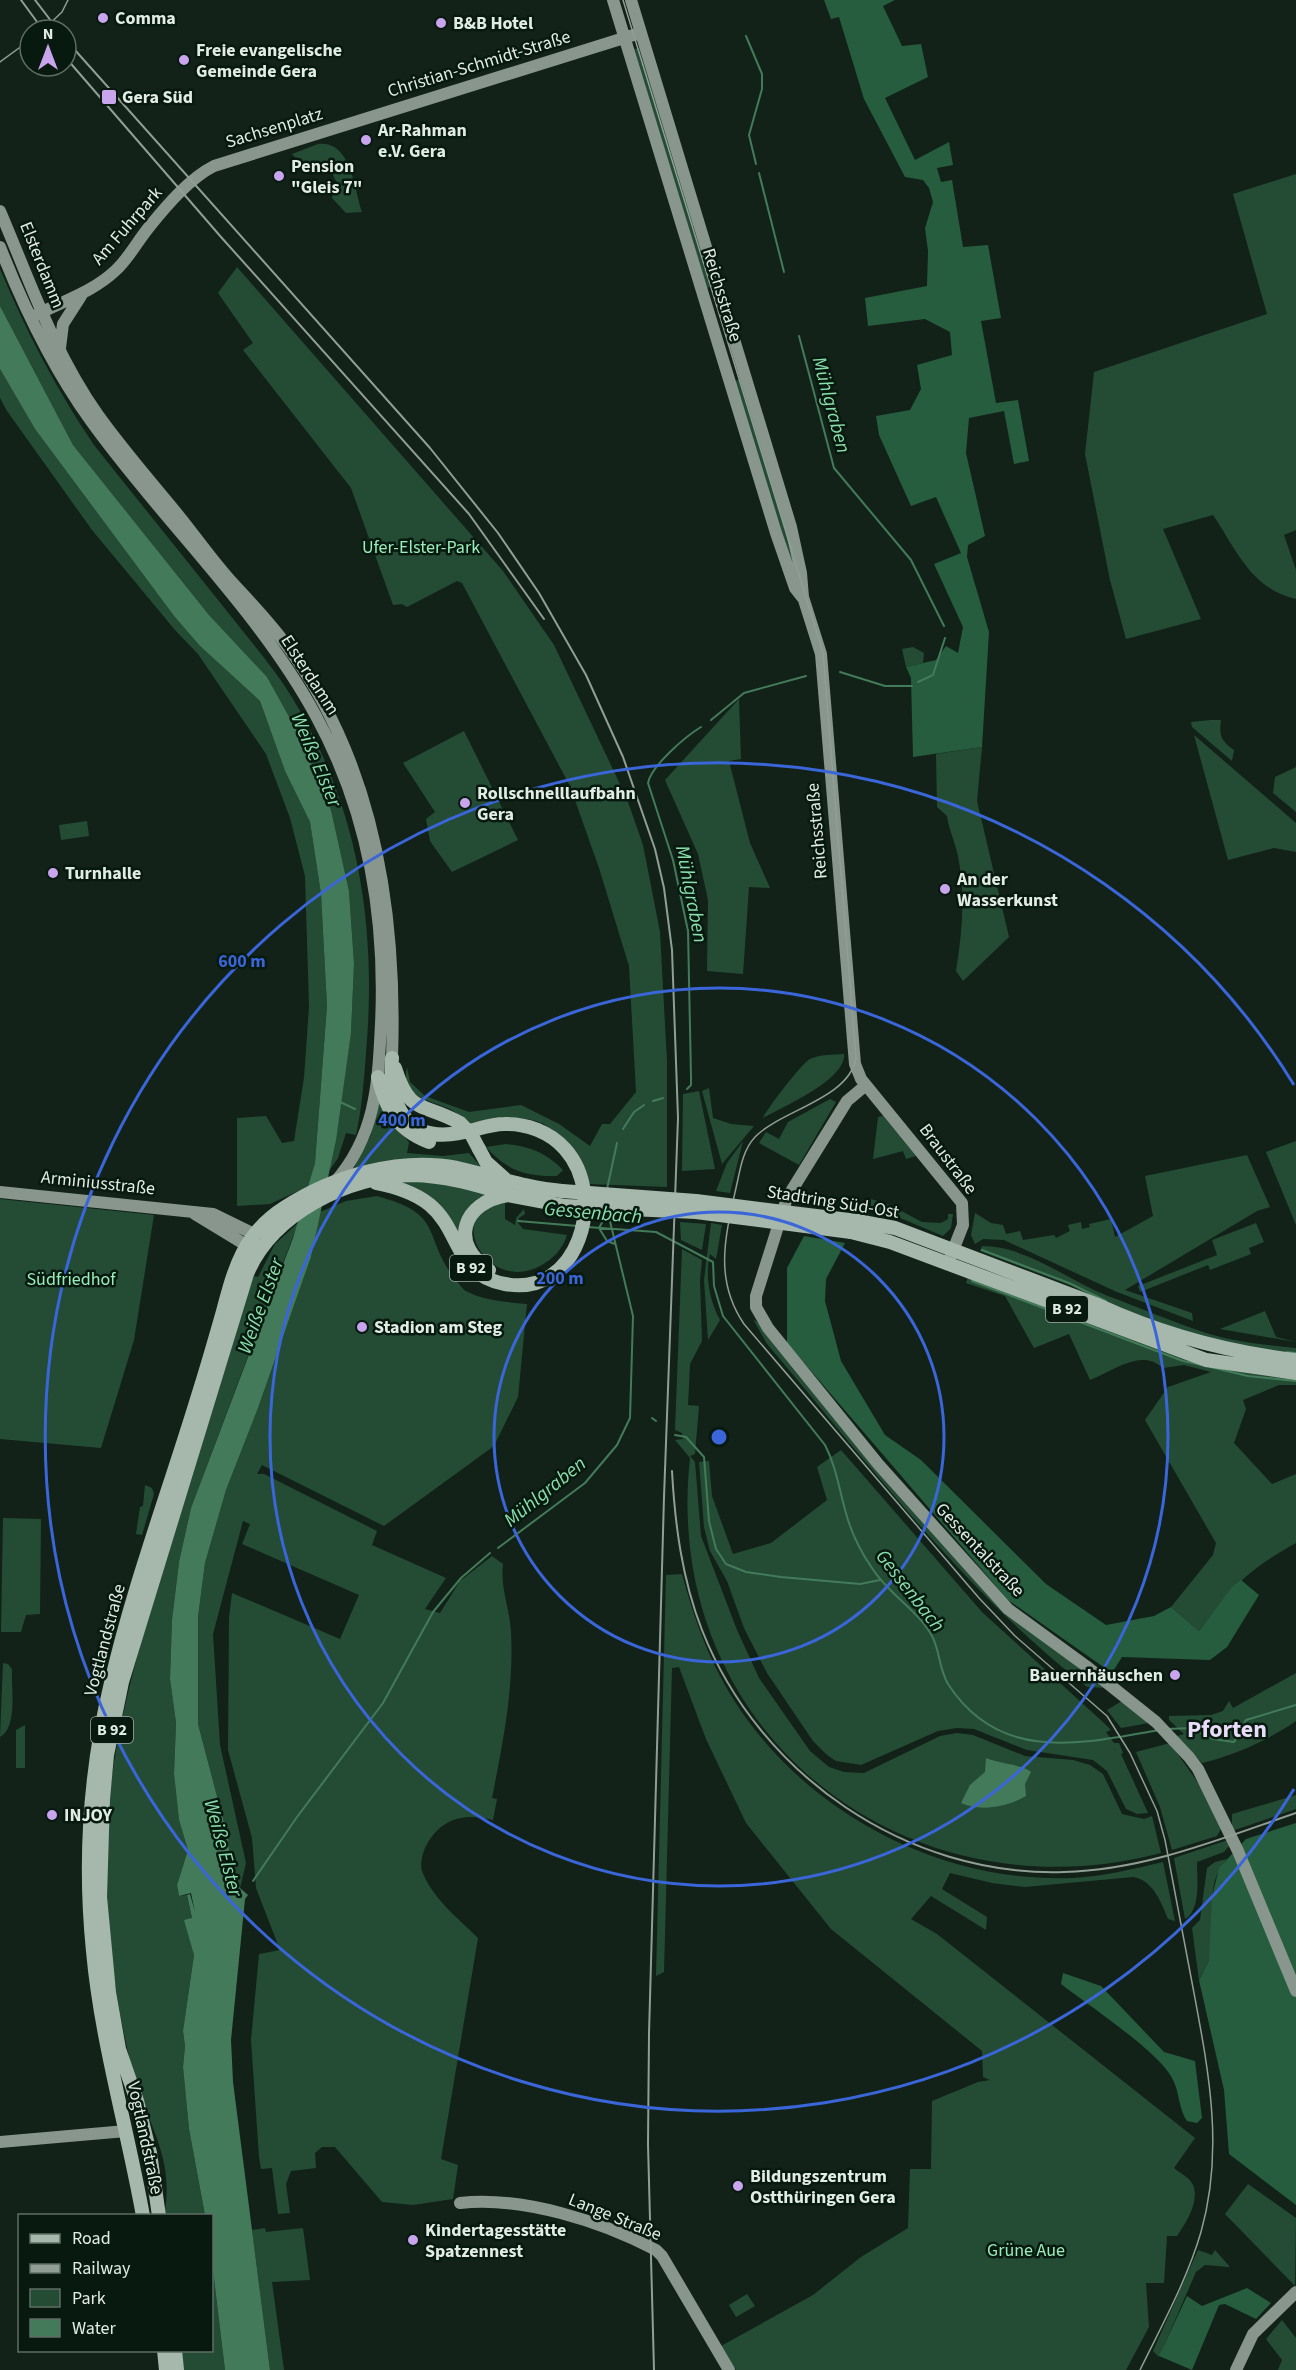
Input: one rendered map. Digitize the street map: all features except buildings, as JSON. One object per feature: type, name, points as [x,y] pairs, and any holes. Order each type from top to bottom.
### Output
[{"type":"main road","name":"Reichsstraße","points":[[613,0],[776,533],[795,588],[803,597]]},
{"type":"main road","name":"Reichsstraße","points":[[630,0],[791,527],[801,573],[803,597],[821,654],[855,1064]]},
{"type":"main road","name":"Christian-Schmidt-Straße","points":[[345,126],[640,33]]},
{"type":"main road","name":"Sachsenplatz","points":[[214,166],[345,126]]},
{"type":"main road","name":"Am Fuhrpark","points":[[35,315],[84,292],[115,271],[159,216],[198,176],[214,166]]},
{"type":"main road","name":"Elsterdamm","points":[[0,211],[51,358],[90,420],[282,660],[317,716],[335,753],[357,812],[376,894],[382,989],[378,1077],[367,1129],[348,1178]]},
{"type":"main road","name":"Elsterdamm","points":[[0,247],[35,315],[60,349],[98,416],[231,580],[272,626],[305,671],[327,709],[367,808],[384,885],[392,952],[392,1058]]},
{"type":"main road","points":[[60,349],[63,324],[84,292]]},
{"type":"main road","points":[[707,306],[723,300]]},
{"type":"main road","points":[[392,1058],[402,1088],[409,1099],[424,1110],[447,1116],[459,1132]]},
{"type":"main road","points":[[392,1058],[391,1083],[396,1104],[413,1125],[429,1133],[485,1131],[517,1124],[534,1128],[551,1137],[570,1155],[577,1180],[579,1218],[577,1233]]},
{"type":"main road","points":[[847,1101],[855,1064]]},
{"type":"main road","name":"Braustraße","points":[[855,1064],[866,1084],[962,1203],[964,1219],[947,1264]]},
{"type":"main road","points":[[378,1077],[390,1112],[398,1124],[411,1135],[428,1142],[459,1132],[471,1134],[486,1162],[508,1189]]},
{"type":"main road","points":[[847,1101],[866,1084]]},
{"type":"main road","points":[[847,1101],[860,1096],[872,1099],[886,1108]]},
{"type":"main road","name":"Gessentalstraße","points":[[847,1101],[787,1198],[759,1283],[756,1307],[768,1328],[879,1465],[1008,1609],[1086,1666],[1156,1722],[1171,1736],[1198,1769],[1238,1851],[1296,1991]]},
{"type":"main road","name":"Stadtring Süd-Ost","points":[[348,1178],[394,1167],[430,1165],[461,1169],[508,1189]]},
{"type":"main road","name":"Stadtring Süd-Ost","points":[[371,1182],[392,1176],[437,1177],[508,1189],[541,1189],[696,1201],[854,1226],[895,1228],[1126,1318],[1210,1346],[1296,1360]]},
{"type":"main road","name":"B 92","points":[[348,1178],[412,1193],[430,1205],[441,1217],[467,1264],[483,1276],[504,1284],[528,1284],[554,1274],[570,1259],[577,1233]]},
{"type":"main road","name":"Vogtlandstraße","points":[[143,2214],[104,2032],[93,1952],[90,1843],[97,1759],[111,1681],[234,1269],[258,1241],[276,1213],[348,1178]]},
{"type":"main road","name":"Vogtlandstraße","points":[[159,2214],[144,2129],[119,2049],[103,1948],[100,1840],[107,1755],[122,1682],[140,1617],[258,1241],[348,1178]]},
{"type":"main road","name":"B 92","points":[[508,1189],[473,1210],[465,1230],[466,1243],[472,1255],[490,1271],[508,1276],[537,1273],[557,1261],[577,1233]]},
{"type":"main road","name":"Arminiusstraße","points":[[0,1192],[192,1212],[223,1218],[258,1241]]},
{"type":"main road","name":"Stadtring Süd-Ost","points":[[854,1226],[874,1237],[1206,1360],[1296,1374]]},
{"type":"main road","points":[[0,2142],[144,2129]]},
{"type":"main road","name":"Lange Straße","points":[[460,2203],[483,2200],[517,2203],[562,2213],[656,2250],[662,2256],[729,2370]]},
{"type":"main road","points":[[1236,2370],[1252,2334],[1296,2292]]},
{"type":"main road","points":[[164,2352],[166,2370]]},
{"type":"main road","points":[[175,2352],[177,2370]]},
{"type":"green space","points":[[639,48],[696,225],[692,226],[710,287],[707,288],[634,49]]},
{"type":"green space","points":[[318,144],[329,145],[344,157],[362,212],[346,213],[332,198],[337,183],[332,173],[322,167],[308,172],[292,154]]},
{"type":"green space","points":[[1296,174],[1296,530],[1284,535],[1296,570],[1296,599],[1280,594],[1256,577],[1246,566],[1213,515],[1163,529],[1201,619],[1126,639],[1110,580],[1085,454],[1094,372],[1267,314],[1233,194]]},
{"type":"green space","name":"Ufer-Elster-Park","points":[[237,267],[503,571],[554,645],[627,799],[643,845],[660,932],[667,1061],[667,1187],[588,1184],[562,1141],[544,1124],[512,1118],[470,1123],[450,1109],[418,1096],[408,1085],[407,1067],[410,1082],[425,1096],[469,1112],[521,1105],[559,1124],[590,1146],[602,1124],[610,1124],[636,1092],[629,966],[599,868],[570,786],[462,583],[457,581],[407,607],[402,604],[393,605],[351,488],[243,350],[253,343],[218,293]]},
{"type":"green space","points":[[0,269],[42,359],[80,424],[94,445],[276,674],[316,741],[334,783],[348,826],[358,870],[369,960],[369,1006],[364,1084],[356,1135],[346,1133],[338,1158],[329,1171],[351,1033],[354,964],[349,891],[331,810],[301,738],[267,677],[209,615],[73,445],[0,306]]},
{"type":"green space","points":[[0,369],[35,429],[174,616],[200,646],[260,701],[285,771],[310,822],[321,894],[327,1006],[315,1163],[309,1186],[270,1204],[237,1206],[237,1118],[266,1116],[282,1143],[294,1141],[304,1078],[309,1007],[305,876],[290,818],[266,754],[198,654],[175,630],[92,530],[7,411],[0,398]]},
{"type":"green space","points":[[744,378],[790,526],[799,585],[732,382]]},
{"type":"green space","points":[[913,647],[924,653],[923,663],[906,667],[902,649]]},
{"type":"green space","points":[[739,699],[741,759],[729,761],[750,843],[770,888],[749,887],[743,974],[707,971],[708,900],[698,854],[665,780]]},
{"type":"green space","points":[[1221,720],[1222,738],[1234,750],[1232,761],[1192,727],[1191,722]]},
{"type":"green space","name":"Rollschnelllaufbahn Gera","points":[[464,731],[518,840],[452,872],[430,841],[426,819],[435,812],[403,763]]},
{"type":"green space","points":[[1194,735],[1296,823],[1296,852],[1274,848],[1228,860]]},
{"type":"green space","points":[[982,747],[977,801],[1009,937],[963,981],[956,971],[962,914],[962,885],[957,851],[947,816],[937,807],[936,754]]},
{"type":"green space","points":[[1296,767],[1296,812],[1273,793],[1275,777]]},
{"type":"green space","points":[[87,821],[89,836],[61,840],[59,825]]},
{"type":"green space","points":[[844,1054],[842,1064],[825,1083],[763,1118],[806,1062],[823,1055]]},
{"type":"green space","points":[[709,1088],[713,1118],[731,1124],[754,1126],[722,1164],[702,1091]]},
{"type":"green space","points":[[699,1091],[715,1169],[682,1171],[683,1094]]},
{"type":"green space","points":[[830,1099],[836,1102],[799,1165],[759,1143],[766,1132],[779,1139],[788,1122]]},
{"type":"green space","points":[[380,1100],[386,1116],[409,1142],[407,1153],[443,1156],[469,1153],[484,1170],[452,1162],[436,1161],[353,1170],[370,1137]]},
{"type":"green space","points":[[883,1116],[916,1156],[906,1159],[903,1151],[873,1159],[878,1117]]},
{"type":"green space","points":[[743,1141],[730,1193],[716,1191],[727,1163]]},
{"type":"green space","points":[[1296,1141],[1296,1225],[1266,1152]]},
{"type":"green space","points":[[506,1144],[537,1151],[551,1159],[563,1170],[557,1176],[526,1173],[509,1167],[486,1147]]},
{"type":"green space","points":[[1247,1155],[1270,1207],[1257,1211],[1125,1290],[1192,1313],[1193,1321],[1117,1292],[1004,1240],[983,1239],[975,1244],[971,1235],[975,1213],[991,1223],[1003,1225],[1006,1234],[1020,1231],[1023,1240],[1054,1235],[1056,1238],[1070,1231],[1068,1225],[1081,1222],[1082,1229],[1090,1227],[1089,1224],[1111,1219],[1115,1237],[1153,1216],[1145,1176]]},
{"type":"green space","points":[[404,1180],[424,1180],[491,1194],[482,1199],[463,1250],[403,1184]]},
{"type":"green space","points":[[377,1196],[399,1203],[423,1219],[445,1263],[464,1290],[489,1299],[527,1304],[518,1397],[494,1446],[384,1526],[262,1465],[257,1474],[264,1474],[377,1531],[372,1545],[446,1578],[425,1609],[440,1613],[460,1581],[492,1556],[503,1564],[503,1582],[511,1632],[509,1695],[492,1798],[497,1799],[493,1820],[472,1817],[453,1820],[445,1824],[431,1838],[421,1862],[422,1871],[432,1890],[478,1938],[441,2159],[458,2165],[453,2199],[413,2205],[382,2202],[335,2147],[322,2147],[315,2153],[316,2168],[291,2171],[286,2184],[290,2213],[278,2214],[272,2168],[261,2169],[259,2157],[251,2040],[259,1954],[280,1950],[256,1888],[252,1838],[228,1750],[229,1618],[232,1593],[340,1639],[359,1595],[242,1544],[250,1524],[243,1521],[213,1634],[220,1745],[246,1863],[240,1888],[230,1864],[228,1838],[198,1724],[198,1617],[205,1563],[226,1490],[258,1408],[311,1257],[320,1212],[346,1201]]},
{"type":"green space","name":"Südfriedhof","points":[[0,1199],[154,1215],[134,1340],[101,1448],[0,1439]]},
{"type":"green space","points":[[871,1199],[890,1205],[922,1222],[941,1223],[948,1219],[948,1214],[953,1214],[951,1228],[943,1236],[893,1215],[871,1211]]},
{"type":"green space","points":[[505,1203],[505,1219],[515,1225],[516,1218],[524,1209],[525,1214],[519,1218],[518,1223],[523,1229],[567,1235],[563,1245],[553,1257],[540,1266],[520,1272],[503,1269],[488,1260],[478,1248],[474,1233],[476,1219],[486,1209]]},
{"type":"green space","points":[[680,1222],[706,1224],[702,1250],[681,1240]]},
{"type":"green space","points":[[298,1223],[191,1508],[179,1562],[172,1620],[170,1679],[176,1723],[174,1774],[179,1820],[188,1850],[177,1885],[179,1896],[187,1895],[192,1919],[185,1920],[194,1955],[183,2031],[185,2046],[183,2067],[189,2129],[205,2214],[164,2214],[167,2195],[163,2158],[132,2069],[113,1966],[108,1914],[107,1820],[118,1739],[136,1660],[248,1291],[254,1276],[258,1277],[275,1244]]},
{"type":"green space","points":[[711,1223],[722,1225],[716,1259],[710,1254],[708,1270],[711,1296],[720,1320],[708,1340],[704,1280]]},
{"type":"green space","points":[[1256,1223],[1264,1242],[1249,1248],[1251,1254],[1210,1270],[1208,1265],[1140,1292],[1138,1286],[1217,1255],[1212,1240]]},
{"type":"green space","points":[[982,1246],[999,1247],[1031,1258],[1108,1296],[1194,1329],[1239,1341],[1296,1348],[1296,1355],[1221,1344],[1119,1310],[1072,1286],[980,1251]]},
{"type":"green space","points":[[682,1249],[702,1260],[700,1280],[702,1341],[690,1364],[688,1405],[699,1406],[695,1454],[690,1456],[695,1462],[701,1536],[737,1630],[759,1678],[810,1751],[829,1767],[844,1772],[864,1773],[940,1736],[957,1733],[973,1735],[1025,1756],[1073,1760],[1090,1765],[1103,1774],[1122,1814],[1144,1819],[1152,1816],[1161,1853],[1065,1867],[974,1858],[891,1830],[818,1783],[758,1720],[715,1644],[691,1556],[690,1458],[675,1440],[683,1439],[682,1433],[675,1430]]},
{"type":"green space","points":[[968,1277],[1130,1336],[1296,1378],[1296,1385],[1279,1385],[1243,1400],[1246,1409],[1234,1443],[1272,1484],[1296,1474],[1296,1543],[1252,1571],[1221,1602],[1199,1631],[1171,1607],[1213,1555],[1216,1543],[1145,1420],[1168,1387],[1211,1372],[1184,1365],[1163,1368],[1155,1362],[1137,1360],[1090,1380],[1069,1334],[1034,1348],[1005,1296],[966,1283]]},
{"type":"green space","points":[[1265,1311],[1276,1337],[1296,1342],[1220,1329]]},
{"type":"green space","points":[[753,1319],[761,1325],[978,1581],[1109,1688],[1087,1687],[1082,1683],[1038,1646],[956,1565],[879,1478],[767,1344]]},
{"type":"green space","points":[[841,1450],[982,1612],[1111,1730],[1106,1732],[1114,1743],[1119,1743],[1123,1753],[1121,1754],[1148,1813],[1137,1814],[1126,1809],[1107,1771],[1093,1760],[1027,1750],[974,1729],[957,1728],[938,1731],[861,1765],[836,1761],[813,1741],[767,1673],[744,1628],[727,1581],[710,1551],[704,1527],[699,1462],[709,1461],[712,1496],[733,1554],[771,1543],[827,1500],[817,1467]]},
{"type":"green space","points":[[145,1485],[152,1488],[154,1494],[142,1535],[136,1534],[140,1507],[143,1506]]},
{"type":"green space","points":[[3,1518],[41,1519],[40,1614],[26,1615],[21,1632],[1,1632]]},
{"type":"green space","name":"Grüne Aue","points":[[682,1574],[708,1652],[720,1676],[749,1721],[783,1762],[824,1797],[868,1827],[917,1850],[967,1867],[1020,1876],[1085,1877],[1163,1862],[1175,1921],[1168,1919],[1151,1887],[1146,1882],[1133,1877],[1025,1887],[992,1883],[950,1873],[942,1889],[987,1917],[986,1930],[931,1896],[911,1919],[937,1934],[1195,2138],[1174,2168],[1192,2182],[1195,2191],[1193,2205],[1177,2236],[1167,2236],[1164,2283],[1146,2283],[1149,2327],[1126,2370],[736,2370],[721,2346],[813,2295],[861,2257],[908,2228],[910,2169],[931,2169],[932,2101],[978,2082],[990,2080],[983,2077],[982,2051],[831,1929],[746,1823],[706,1739],[679,1667],[672,1668],[664,1972],[656,1976],[666,1575]]},
{"type":"green space","points":[[3,1663],[8,1664],[12,1669],[12,1706],[9,1725],[0,1737]]},
{"type":"green space","points":[[1296,1673],[1296,1721],[1263,1741],[1227,1756],[1202,1763],[1177,1736],[1184,1734],[1169,1720],[1169,1716],[1211,1715],[1223,1711],[1229,1701],[1233,1708]]},
{"type":"green space","points":[[1122,1701],[1149,1723],[1121,1728],[1107,1710]]},
{"type":"green space","points":[[25,1725],[25,1768],[16,1768],[16,1730]]},
{"type":"green space","points":[[1170,1743],[1201,1787],[1221,1829],[1217,1836],[1172,1850],[1160,1807],[1136,1752]]},
{"type":"green space","points":[[1296,1795],[1296,1809],[1232,1831],[1232,1814]]},
{"type":"green space","points":[[1228,1840],[1229,1846],[1224,1852],[1197,1862],[1196,1901],[1194,1909],[1185,1919],[1174,1858]]},
{"type":"green space","points":[[1227,1859],[1219,1870],[1215,1882],[1212,1907],[1212,1946],[1208,1962],[1199,1980],[1192,1928],[1200,1920],[1207,1868],[1215,1862]]},
{"type":"green space","points":[[1248,2184],[1296,2218],[1295,2286],[1225,2214]]},
{"type":"green space","points":[[265,2228],[266,2232],[303,2228],[310,2280],[272,2282],[284,2370],[270,2370],[252,2230]]},
{"type":"green space","points":[[1198,2250],[1212,2255],[1215,2250],[1230,2267],[1205,2265],[1196,2272],[1159,2357],[1153,2351]]},
{"type":"green space","points":[[213,2270],[225,2370],[183,2370],[181,2352],[213,2352]]},
{"type":"green space","points":[[747,2294],[755,2306],[736,2317],[729,2305]]},
{"type":"green space","points":[[1282,2320],[1296,2338],[1296,2370],[1278,2370],[1282,2360],[1266,2339]]},
{"type":"shaded area","points":[[824,0],[895,0],[883,6],[902,46],[921,44],[928,77],[885,98],[915,160],[949,142],[953,165],[937,168],[941,182],[952,180],[963,247],[988,245],[1001,318],[981,321],[996,403],[1018,400],[1029,461],[1014,464],[1004,411],[969,418],[966,453],[985,536],[968,545],[967,557],[989,632],[982,747],[913,757],[911,678],[906,667],[936,660],[946,646],[958,653],[963,627],[934,564],[961,553],[936,497],[911,506],[879,435],[876,416],[910,410],[921,389],[917,365],[952,355],[950,332],[925,319],[868,326],[865,298],[927,286],[928,251],[925,228],[933,202],[929,188],[923,180],[905,177],[864,99],[839,17],[831,19]]},
{"type":"shaded area","points":[[804,1236],[845,1243],[826,1279],[825,1301],[841,1361],[885,1435],[921,1460],[1046,1584],[1106,1625],[1154,1616],[1171,1607],[1199,1631],[1232,1587],[1241,1580],[1259,1595],[1227,1647],[1210,1660],[1122,1657],[1112,1673],[1008,1600],[787,1343],[787,1268]]},
{"type":"shaded area","points":[[1296,1823],[1296,2205],[1229,2154],[1224,2090],[1199,1980],[1209,1960],[1212,1897],[1219,1868],[1246,1839]]},
{"type":"shaded area","points":[[1063,1973],[1101,1986],[1164,2052],[1195,2061],[1202,2118],[1197,2123],[1187,2121],[1175,2083],[1164,2067],[1138,2042],[1061,1984]]},
{"type":"shaded area","points":[[1247,2288],[1271,2303],[1256,2319],[1225,2304],[1219,2305],[1192,2370],[1159,2356],[1187,2296],[1202,2306]]},
{"type":"water","name":"Weiße Elster","points":[[0,306],[73,445],[209,615],[267,677],[301,738],[331,810],[349,891],[354,964],[351,1033],[336,1140],[311,1257],[258,1408],[226,1490],[205,1563],[198,1617],[198,1724],[228,1838],[230,1864],[240,1888],[248,1895],[245,1899],[231,2040],[233,2082],[270,2370],[225,2370],[213,2270],[213,2214],[205,2214],[189,2129],[183,2067],[185,2046],[183,2031],[194,1955],[184,1920],[192,1918],[187,1895],[190,1894],[195,1912],[191,1893],[179,1896],[177,1885],[188,1850],[179,1820],[174,1774],[176,1723],[170,1679],[172,1620],[179,1562],[191,1508],[293,1238],[315,1163],[327,1006],[321,894],[310,822],[285,771],[260,701],[200,646],[174,616],[35,429],[0,369]]},
{"type":"water","points":[[986,1758],[1031,1772],[1025,1784],[1026,1796],[1011,1803],[985,1808],[961,1803],[970,1785],[985,1772]]},
{"type":"waterway","name":"Mühlgraben","points":[[746,36],[762,74],[762,89],[749,135],[756,164]]},
{"type":"waterway","name":"Mühlgraben","points":[[759,173],[784,272]]},
{"type":"waterway","name":"Mühlgraben","points":[[799,336],[834,468],[911,560],[944,626]]},
{"type":"waterway","name":"Mühlgraben","points":[[918,682],[933,675],[945,638]]},
{"type":"waterway","name":"Mühlgraben","points":[[840,672],[885,686],[912,686]]},
{"type":"waterway","name":"Mühlgraben","points":[[711,720],[744,693],[806,676]]},
{"type":"waterway","name":"Mühlgraben","points":[[687,1089],[691,1085],[688,931],[673,860],[648,783],[655,768],[662,760],[678,744],[701,727]]},
{"type":"waterway","name":"Mühlgraben","points":[[653,1101],[663,1098]]},
{"type":"waterway","name":"Gessenbach","points":[[338,1101],[355,1109]]},
{"type":"waterway","name":"Mühlgraben","points":[[623,1129],[634,1112],[644,1105]]},
{"type":"waterway","name":"Mühlgraben","points":[[607,1189],[617,1143]]},
{"type":"waterway","name":"Mühlgraben","points":[[498,1548],[585,1483],[617,1445],[630,1418],[633,1316],[608,1213]]},
{"type":"waterway","points":[[608,1218],[604,1219],[599,1228],[607,1241],[615,1244]]},
{"type":"waterway","name":"Gessenbach","points":[[518,1221],[578,1226]]},
{"type":"waterway","name":"Gessenbach","points":[[587,1227],[656,1232],[713,1262],[714,1286],[723,1316],[825,1445],[833,1464],[853,1535],[862,1552],[886,1586],[926,1627],[935,1642],[948,1684],[968,1709],[991,1726],[1016,1737],[1043,1742],[1099,1740],[1159,1730]]},
{"type":"waterway","points":[[982,1250],[1069,1283],[1106,1301]]},
{"type":"waterway","points":[[972,1281],[1183,1361],[1202,1365]]},
{"type":"waterway","points":[[1287,1352],[1296,1353]]},
{"type":"waterway","points":[[1210,1367],[1248,1376],[1296,1381]]},
{"type":"waterway","points":[[652,1418],[656,1421]]},
{"type":"waterway","points":[[675,1435],[686,1437],[704,1457],[709,1521],[716,1549],[726,1564],[746,1572],[781,1577],[860,1584],[880,1580]]},
{"type":"waterway","name":"Mühlgraben","points":[[253,1881],[297,1817],[383,1703],[433,1612],[461,1578],[490,1553]]},
{"type":"waterway","name":"Gessenbach","points":[[1167,1729],[1192,1728],[1213,1739],[1234,1742],[1246,1720],[1296,1705]]},
{"type":"tram line","points":[[56,18],[62,12],[68,0]]},
{"type":"tram line","points":[[623,0],[823,653],[856,1058],[851,1072],[841,1084],[813,1103],[767,1128],[755,1137],[747,1148],[740,1168],[728,1224],[725,1275],[735,1308],[744,1324],[979,1598],[1015,1636],[1107,1716],[1130,1753],[1157,1811],[1165,1840],[1205,2053],[1213,2142],[1212,2172],[1201,2232],[1181,2285],[1140,2370]]},
{"type":"tram line","points":[[0,62],[18,49]]},
{"type":"railway","points":[[21,0],[34,18]]},
{"type":"railway","points":[[35,0],[49,18]]},
{"type":"railway","points":[[78,53],[430,448],[498,533],[539,593],[586,675],[623,757],[655,849],[664,888],[672,950],[678,1118],[664,1497],[649,2034],[648,2144],[654,2370]]},
{"type":"railway","points":[[78,72],[221,237],[469,514],[544,619]]},
{"type":"railway","points":[[672,1471],[675,1511],[689,1591],[702,1630],[727,1682],[761,1730],[800,1772],[846,1807],[895,1836],[949,1857],[1006,1869],[1064,1872],[1124,1866],[1182,1852],[1296,1813]]},
{"type":"place","name":"Comma","points":[[103,18]]},
{"type":"place","name":"B&B Hotel","points":[[441,23]]},
{"type":"place","name":"Freie evangelische Gemeinde Gera","points":[[184,60]]},
{"type":"place","name":"Gera Süd","points":[[109,97]]},
{"type":"place","name":"Ar-Rahman e.V. Gera","points":[[366,140]]},
{"type":"place","name":"Pension \"Gleis 7\"","points":[[279,176]]},
{"type":"place","name":"Rollschnelllaufbahn Gera","points":[[465,803]]},
{"type":"place","name":"Turnhalle","points":[[53,873]]},
{"type":"place","name":"An der Wasserkunst","points":[[945,889]]},
{"type":"place","name":"Stadion am Steg","points":[[362,1327]]},
{"type":"place","name":"Bauernhäuschen","points":[[1175,1675]]},
{"type":"place","name":"INJOY","points":[[52,1815]]},
{"type":"place","name":"Bildungszentrum Ostthüringen Gera","points":[[738,2186]]},
{"type":"place","name":"Kindertagesstätte Spatzennest","points":[[413,2240]]},
{"type":"district","name":"Pforten","points":[[1227,1729]]}]
